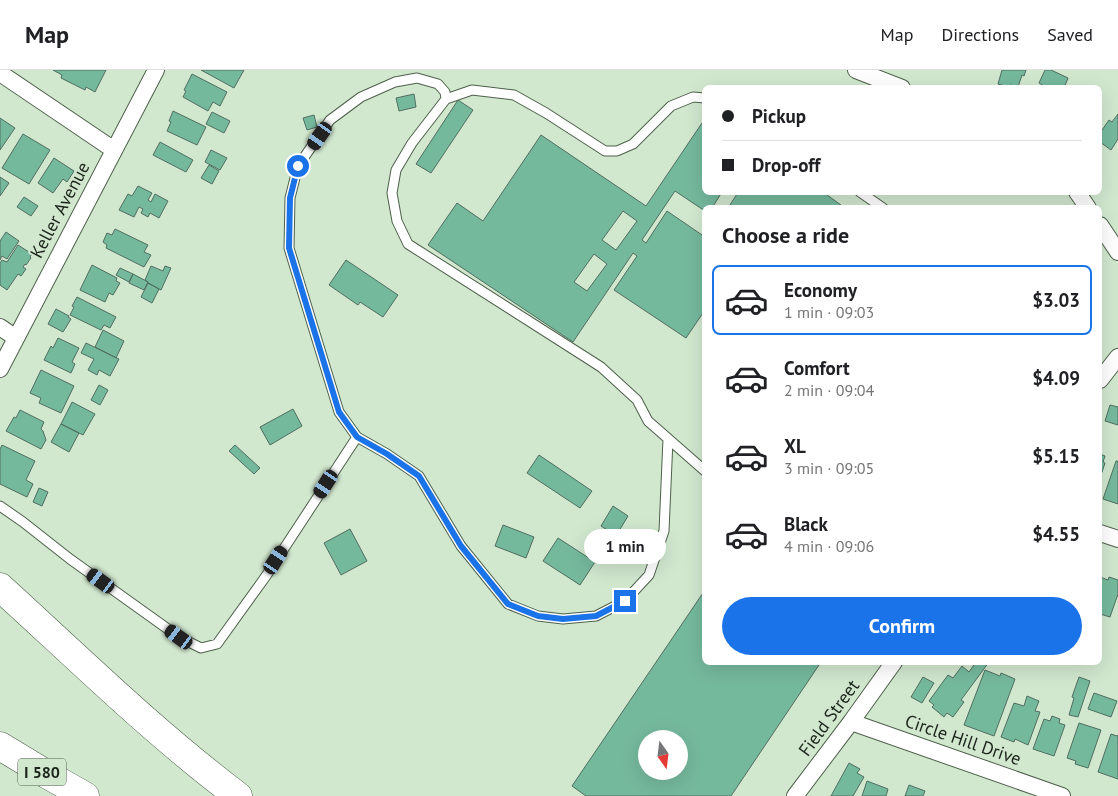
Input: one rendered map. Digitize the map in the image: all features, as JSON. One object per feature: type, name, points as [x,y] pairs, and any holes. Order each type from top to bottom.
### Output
[{"type":"highway","points":[[0,587],[127,705],[238,796]]},
{"type":"highway","name":"I 580","points":[[0,746],[85,796]]},
{"type":"street","name":"Keller Avenue","points":[[0,369],[156,70]]},
{"type":"street","points":[[856,70],[894,85]]},
{"type":"street","points":[[0,73],[114,150]]},
{"type":"street","points":[[1102,229],[1110,246]]},
{"type":"street","points":[[0,328],[16,338]]},
{"type":"street","points":[[1102,377],[1118,357]]},
{"type":"street","points":[[1102,534],[1118,539]]},
{"type":"street","name":"Field Street","points":[[795,796],[852,722],[892,665]]},
{"type":"street","name":"Circle Hill Drive","points":[[852,722],[1062,796]]},
{"type":"lane","points":[[446,100],[445,92],[438,84],[417,78],[395,82],[369,93],[330,120],[298,166],[290,198],[289,248],[339,412],[357,437],[387,454],[419,476],[461,546],[508,604],[538,616],[563,619],[596,616],[625,601],[650,575],[664,532],[668,439]]},
{"type":"lane","points":[[702,98],[693,97],[671,106],[633,144],[617,151],[605,151],[514,95],[472,90],[446,100],[412,143],[396,170],[392,193],[397,221],[408,244],[600,366],[638,400],[648,421],[702,468]]},
{"type":"lane","points":[[864,195],[879,205]]},
{"type":"lane","points":[[0,506],[179,637],[201,648],[217,644],[266,576],[357,437]]},
{"type":"building","points":[[53,70],[106,70],[95,92],[86,87],[85,90],[61,78],[62,75]]},
{"type":"building","points":[[201,70],[244,70],[234,88]]},
{"type":"building","points":[[1002,70],[1026,70],[1019,85],[998,84]]},
{"type":"building","points":[[1045,70],[1051,70],[1068,78],[1065,85],[1042,85],[1039,83]]},
{"type":"building","points":[[192,74],[227,92],[220,106],[213,102],[208,111],[183,97],[186,91],[184,90]]},
{"type":"building","points":[[414,94],[416,107],[399,111],[396,98]]},
{"type":"building","points":[[458,100],[473,110],[431,173],[416,164]]},
{"type":"building","points":[[173,111],[206,127],[197,145],[167,131]]},
{"type":"building","points":[[212,112],[230,121],[224,133],[206,124]]},
{"type":"building","points":[[1118,114],[1118,139],[1111,150],[1102,143],[1102,130],[1109,120],[1112,122]]},
{"type":"building","points":[[314,115],[317,127],[307,130],[303,118]]},
{"type":"building","points":[[0,118],[15,128],[0,150]]},
{"type":"building","points":[[702,123],[702,195],[720,195],[714,205],[702,205],[702,209],[675,191],[642,240],[646,243],[667,211],[702,235],[702,314],[686,338],[614,290],[637,256],[633,253],[573,342],[428,245],[457,203],[483,221],[541,135],[646,206]],"holes":[[[623,211],[637,221],[616,250],[602,240]],[[594,254],[607,264],[587,291],[574,282]]]},
{"type":"building","points":[[23,134],[50,150],[29,184],[2,168]]},
{"type":"building","points":[[160,142],[193,160],[186,172],[153,155]]},
{"type":"building","points":[[211,150],[227,158],[220,170],[205,162]]},
{"type":"building","points":[[54,158],[74,171],[67,182],[63,179],[53,193],[38,183]]},
{"type":"building","points":[[209,165],[219,171],[212,184],[201,178]]},
{"type":"building","points":[[0,177],[9,183],[0,196]]},
{"type":"building","points":[[138,186],[152,193],[148,200],[151,202],[155,194],[168,201],[159,218],[150,213],[148,217],[141,213],[143,209],[139,207],[134,217],[119,210],[128,194],[132,196]]},
{"type":"building","points":[[736,195],[827,195],[841,205],[730,205]]},
{"type":"building","points":[[24,197],[38,206],[31,216],[17,207]]},
{"type":"building","points":[[115,229],[148,245],[144,252],[151,255],[144,267],[106,248],[107,245],[103,242],[107,233],[112,235]]},
{"type":"building","points":[[6,232],[19,241],[7,259],[2,256],[0,260],[0,241]]},
{"type":"building","points":[[18,245],[32,254],[23,267],[26,269],[21,276],[18,274],[7,290],[0,285],[0,263],[2,260],[7,262]]},
{"type":"building","points":[[346,260],[398,295],[383,317],[360,302],[358,305],[329,285]]},
{"type":"building","points":[[92,265],[117,278],[116,281],[120,283],[113,295],[109,293],[105,302],[80,290]]},
{"type":"building","points":[[151,266],[163,271],[165,266],[171,268],[161,290],[145,280]]},
{"type":"building","points":[[120,268],[133,274],[129,282],[116,275]]},
{"type":"building","points":[[133,274],[148,282],[144,290],[129,283]]},
{"type":"building","points":[[148,283],[159,289],[152,303],[141,297]]},
{"type":"building","points":[[77,297],[116,317],[110,328],[104,325],[101,330],[70,315]]},
{"type":"building","points":[[56,309],[71,319],[63,332],[48,324]]},
{"type":"building","points":[[103,330],[124,341],[116,358],[95,347]]},
{"type":"building","points":[[58,338],[79,348],[72,362],[75,364],[71,373],[44,360],[51,346],[53,348]]},
{"type":"building","points":[[86,343],[119,359],[110,376],[99,370],[97,375],[88,370],[94,359],[81,353]]},
{"type":"building","points":[[41,370],[74,386],[61,413],[39,403],[41,398],[30,393]]},
{"type":"building","points":[[99,385],[108,390],[100,405],[91,400]]},
{"type":"building","points":[[72,402],[95,414],[83,435],[61,424]]},
{"type":"building","points":[[1110,405],[1118,407],[1118,425],[1105,421]]},
{"type":"building","points":[[293,409],[302,426],[270,445],[260,427]]},
{"type":"building","points":[[20,410],[44,422],[41,429],[46,440],[41,449],[6,431]]},
{"type":"building","points":[[61,424],[79,433],[69,452],[51,442]]},
{"type":"building","points":[[2,445],[35,461],[26,480],[33,484],[27,497],[0,484],[0,449]]},
{"type":"building","points":[[235,445],[260,468],[254,474],[229,451]]},
{"type":"building","points":[[539,455],[592,491],[580,508],[527,473]]},
{"type":"building","points":[[1102,455],[1105,456],[1103,462],[1105,463],[1102,472]]},
{"type":"building","points":[[1116,461],[1118,461],[1118,504],[1103,499]]},
{"type":"building","points":[[39,488],[48,492],[42,506],[33,502]]},
{"type":"building","points":[[613,506],[628,516],[616,536],[601,526]]},
{"type":"building","points":[[503,525],[534,537],[526,558],[495,546]]},
{"type":"building","points":[[350,529],[367,561],[341,575],[324,543]]},
{"type":"building","points":[[558,538],[595,562],[580,585],[543,561]]},
{"type":"building","points":[[1109,577],[1118,580],[1118,594],[1110,617],[1102,615],[1102,578],[1108,580]]},
{"type":"building","points":[[702,594],[702,665],[819,665],[731,796],[586,796],[572,786]]},
{"type":"building","points":[[974,665],[987,665],[961,700],[964,702],[953,717],[947,713],[944,717],[932,707],[934,705],[929,701],[948,675],[953,678],[962,666],[969,672]]},
{"type":"building","points":[[985,670],[1000,676],[1001,673],[1015,679],[994,736],[964,725]]},
{"type":"building","points":[[923,677],[934,683],[922,703],[911,697]]},
{"type":"building","points":[[1079,677],[1090,681],[1078,717],[1069,715],[1074,698],[1072,697]]},
{"type":"building","points":[[1094,693],[1117,701],[1111,717],[1088,709]]},
{"type":"building","points":[[1027,696],[1039,701],[1035,711],[1040,712],[1028,745],[1015,739],[1014,742],[1001,737],[1014,703],[1024,706]]},
{"type":"building","points":[[1052,716],[1060,719],[1059,723],[1065,725],[1054,756],[1033,749],[1044,719],[1050,721]]},
{"type":"building","points":[[1079,723],[1101,730],[1088,768],[1075,764],[1076,761],[1067,758]]},
{"type":"building","points":[[1111,734],[1118,735],[1118,779],[1098,772]]},
{"type":"building","points":[[849,763],[860,769],[857,773],[864,777],[853,796],[831,796]]},
{"type":"building","points":[[867,781],[888,789],[886,796],[862,796]]},
{"type":"building","points":[[909,785],[925,791],[923,796],[905,796]]},
{"type":"route","points":[[298,166],[290,198],[289,248],[339,412],[357,437],[387,454],[419,476],[461,546],[508,604],[538,616],[563,619],[596,616],[625,601]]}]
